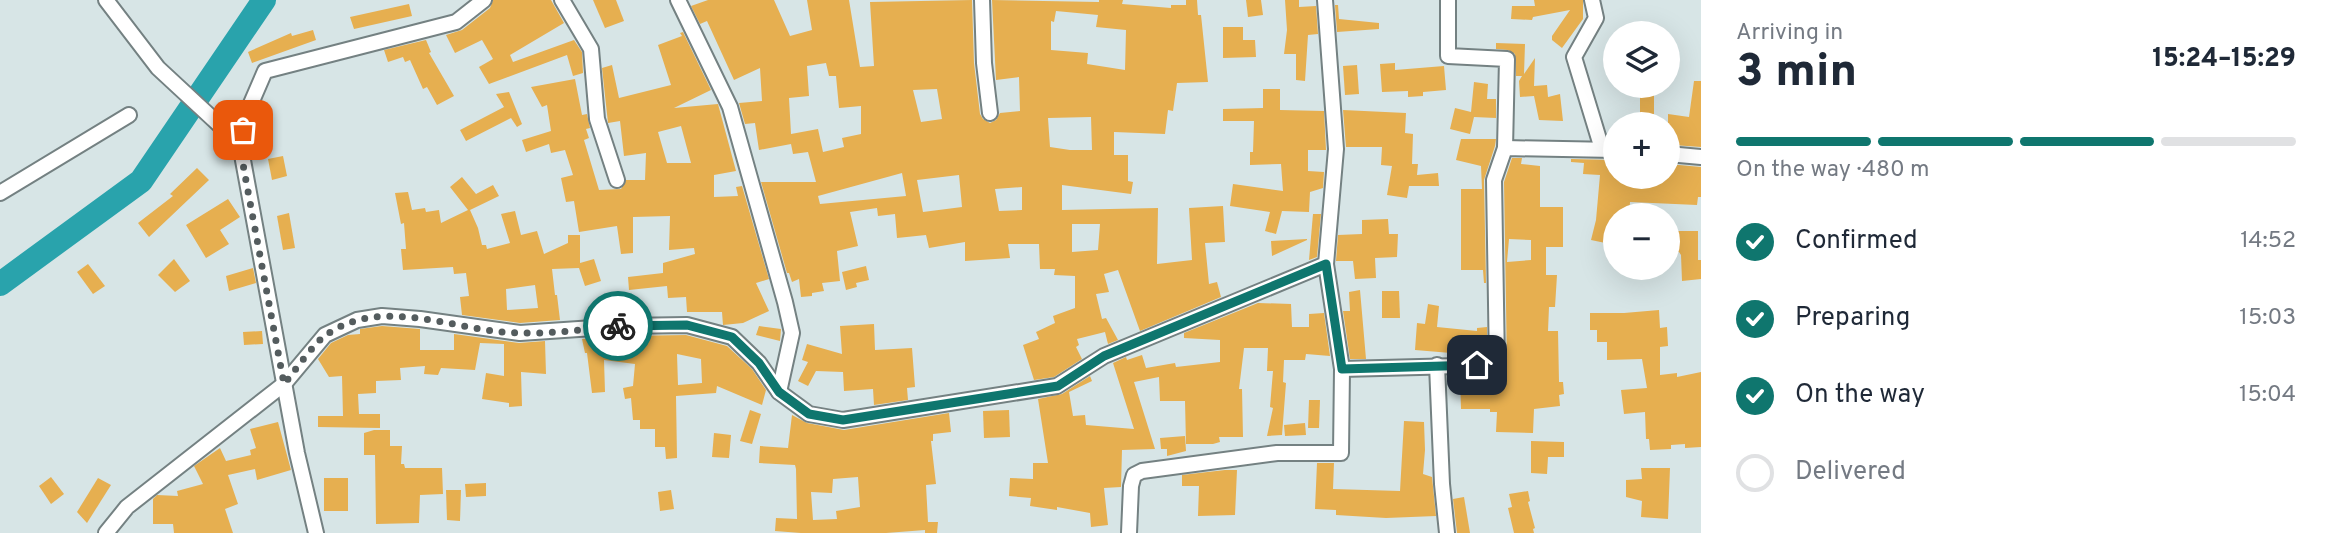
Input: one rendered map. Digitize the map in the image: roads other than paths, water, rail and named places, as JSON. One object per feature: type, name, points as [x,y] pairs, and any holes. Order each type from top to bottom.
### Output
[{"type":"street","points":[[106,0],[158,68],[236,141]]},
{"type":"street","points":[[316,533],[297,453],[236,141],[265,71],[456,22],[484,0]]},
{"type":"street","points":[[562,0],[591,49],[597,119],[617,180]]},
{"type":"street","points":[[678,0],[730,107],[786,302],[792,334],[779,392]]},
{"type":"street","points":[[982,0],[984,62],[990,113]]},
{"type":"street","points":[[1129,533],[1131,486],[1134,475],[1142,471],[1277,453],[1341,453],[1342,369],[1326,264],[1336,149],[1325,0]]},
{"type":"street","points":[[1342,369],[1497,365],[1494,180],[1504,148],[1507,59],[1448,56],[1448,0]]},
{"type":"street","points":[[1592,0],[1596,18],[1574,57],[1603,136]]},
{"type":"street","points":[[0,193],[130,116]]},
{"type":"street","points":[[1504,148],[1603,150]]},
{"type":"street","points":[[1680,155],[1701,157]]},
{"type":"street","points":[[106,533],[128,507],[284,384],[325,335],[357,320],[382,316],[419,318],[520,334],[623,326],[687,325],[732,337],[759,363],[779,392],[809,414],[843,420],[1058,386],[1104,356],[1326,264]]},
{"type":"street","points":[[1437,365],[1447,533]]},
{"type":"waterway","points":[[0,284],[141,181],[264,0]]}]
